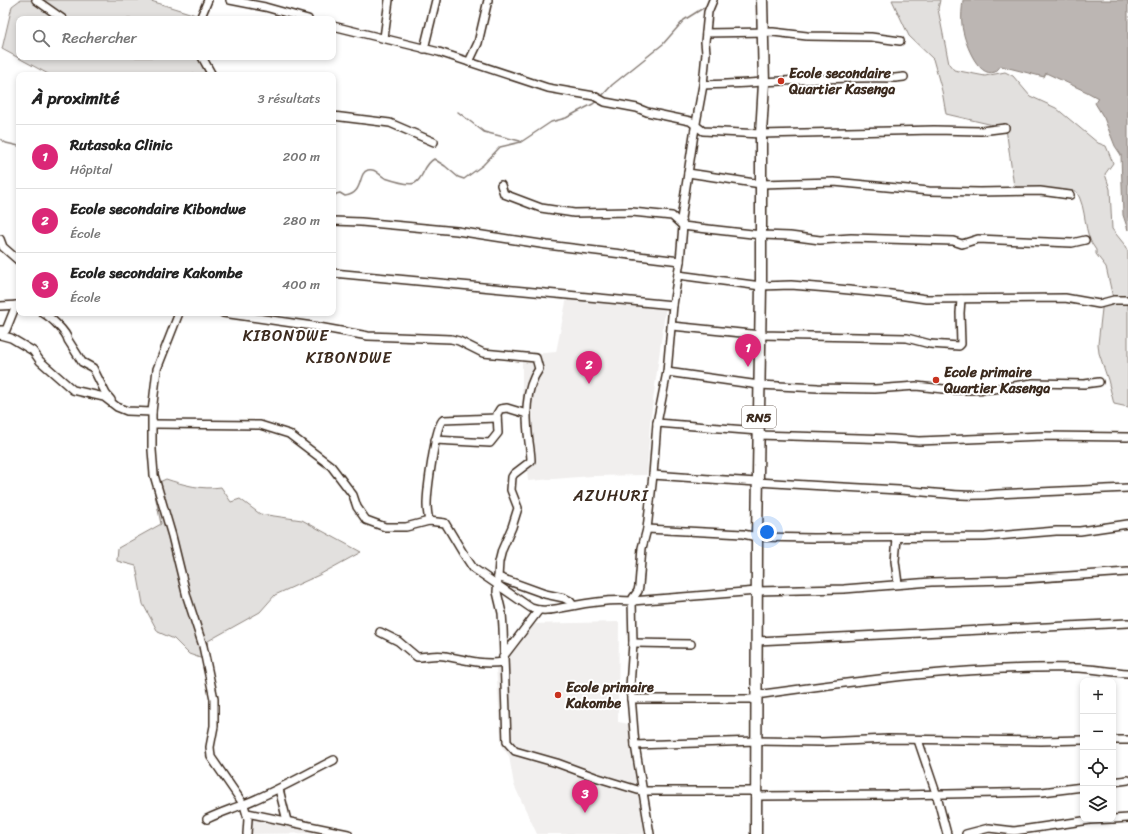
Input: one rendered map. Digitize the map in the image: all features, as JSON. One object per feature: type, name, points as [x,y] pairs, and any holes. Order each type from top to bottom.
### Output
[{"type":"highway","name":"RN5","points":[[756,834],[758,433],[760,385],[761,184],[764,83],[762,0]]},
{"type":"street","points":[[36,0],[59,16]]},
{"type":"street","points":[[201,16],[208,0]]},
{"type":"street","points":[[230,0],[265,6],[298,16]]},
{"type":"street","points":[[384,38],[389,0]]},
{"type":"street","points":[[424,49],[436,0]]},
{"type":"street","points":[[469,62],[478,42],[488,0]]},
{"type":"street","points":[[650,834],[634,745],[631,699],[633,643],[632,601],[638,591],[642,548],[647,529],[657,423],[667,372],[673,305],[680,261],[683,226],[681,219],[703,85],[708,12],[713,0]]},
{"type":"street","points":[[336,27],[384,38],[469,62],[548,88],[594,96],[605,102],[690,120],[703,131],[762,134],[934,130],[981,131],[1005,128]]},
{"type":"street","points":[[706,33],[773,32],[818,37],[871,37],[900,41]]},
{"type":"street","points":[[204,60],[210,72]]},
{"type":"street","points":[[703,85],[764,83],[820,78],[904,77]]},
{"type":"street","points":[[336,116],[390,123],[434,142]]},
{"type":"street","points":[[688,173],[761,184],[834,182],[928,191],[1040,191],[1070,195]]},
{"type":"street","points":[[501,185],[504,194],[541,208],[574,213],[632,212],[672,216],[683,226],[761,235],[790,236],[820,240],[851,238],[953,241],[962,244],[978,240],[1072,243],[1085,240]]},
{"type":"street","points":[[336,221],[457,231],[547,245],[680,261]]},
{"type":"street","points":[[0,239],[3,246],[16,258]]},
{"type":"street","points":[[336,273],[673,305]]},
{"type":"street","points":[[678,275],[761,286],[791,285],[891,294],[926,299],[1066,298],[1099,304],[1114,300],[1128,300]]},
{"type":"street","points":[[672,326],[760,335],[907,338],[930,344],[959,346],[961,344],[961,299]]},
{"type":"street","points":[[0,306],[16,305]]},
{"type":"street","points":[[0,330],[6,330],[16,307]]},
{"type":"street","points":[[48,316],[67,335],[68,340],[82,362],[93,368],[106,394],[117,407]]},
{"type":"street","points":[[177,316],[157,369],[152,412],[152,450],[154,475],[172,536],[187,597],[203,646],[214,699],[214,726],[210,747],[211,757],[244,804],[247,813],[247,834]]},
{"type":"street","points":[[244,316],[368,336],[459,341],[484,353],[536,358],[538,369],[531,382],[528,393],[527,414],[531,461],[512,477],[511,490],[518,508],[502,550],[499,562],[498,580],[502,613],[507,742],[515,751],[642,791],[756,793],[936,793],[1042,792],[1080,787]]},
{"type":"street","points":[[0,335],[11,338],[33,350],[40,361],[73,390],[104,397],[117,407],[127,411],[152,412]]},
{"type":"street","points":[[667,372],[760,385],[825,388],[875,389],[916,386],[952,390],[994,389],[1033,383],[1084,384],[1099,382]]},
{"type":"street","points":[[435,440],[490,443],[498,432],[498,410],[504,407],[527,414]]},
{"type":"street","points":[[429,521],[427,506],[436,432],[441,420],[497,418]]},
{"type":"street","points":[[657,423],[758,433],[919,441],[1044,436],[1128,437]]},
{"type":"street","points":[[153,424],[260,425],[289,434],[331,466],[353,495],[357,507],[366,520],[385,527],[406,527],[429,521],[445,523],[462,553],[473,568],[498,580],[564,598],[570,601],[573,605]]},
{"type":"street","points":[[653,475],[758,483],[979,496],[1128,488]]},
{"type":"street","points":[[647,529],[743,534],[757,537],[897,538],[985,537],[1056,531],[1080,532],[1128,524]]},
{"type":"street","points":[[897,538],[895,561],[898,584]]},
{"type":"street","points":[[498,580],[531,608],[551,610],[573,605],[609,601],[632,601],[757,591],[844,589],[898,584],[1009,580],[1128,572]]},
{"type":"street","points":[[380,632],[398,641],[417,657],[444,656],[453,659],[485,663],[503,660],[539,610]]},
{"type":"street","points":[[756,641],[1128,623]]},
{"type":"street","points":[[633,643],[691,644]]},
{"type":"street","points":[[631,699],[756,697],[879,679],[970,670],[1076,668],[1128,673]]},
{"type":"street","points":[[634,745],[756,741],[822,742],[888,740],[1080,740]]},
{"type":"street","points":[[918,740],[936,793],[947,834]]},
{"type":"street","points":[[1116,740],[1128,740]]},
{"type":"street","points":[[207,819],[279,789],[334,760]]},
{"type":"street","points":[[1116,782],[1128,780]]},
{"type":"street","points":[[279,789],[287,820]]},
{"type":"street","points":[[247,813],[287,820],[348,834]]},
{"type":"street","points":[[1116,819],[1128,818]]},
{"type":"street","points":[[966,834],[989,828],[1014,832],[1035,831],[1080,822]]},
{"type":"shaded area","points":[[20,0],[148,0],[196,15],[16,16],[16,57],[2,49],[12,6]]},
{"type":"shaded area","points":[[892,0],[940,0],[938,9],[949,64],[954,70],[985,76],[1005,72],[1013,76],[1030,96],[1056,108],[1098,143],[1106,146],[1113,163],[1105,174],[1110,189],[1112,229],[1124,244],[1128,252],[1128,407],[1114,404],[1099,353],[1098,344],[1103,300],[1113,298],[1106,267],[1096,254],[1096,250],[1087,229],[1080,198],[1076,191],[1014,187],[1006,128],[946,114],[942,91],[933,59],[909,36]]},
{"type":"shaded area","points":[[963,0],[1128,0],[1128,230],[1123,215],[1121,155],[1115,146],[1104,118],[1095,103],[1098,98],[1046,73],[1044,77],[1001,66],[995,72],[988,73],[982,69],[972,56],[965,39],[962,22]]},
{"type":"shaded area","points":[[22,60],[199,60],[205,72],[44,72]]},
{"type":"shaded area","points":[[567,297],[666,305],[650,423],[647,475],[592,476],[528,481],[522,415],[522,355],[556,352]]},
{"type":"shaded area","points":[[166,479],[193,486],[207,488],[221,487],[231,502],[240,499],[260,514],[302,520],[361,552],[319,575],[275,595],[260,612],[208,641],[203,659],[189,654],[174,639],[158,632],[143,604],[136,566],[117,561],[118,548],[161,524],[153,485]]},
{"type":"shaded area","name":"Ecole primaire Kakombe","points":[[619,622],[618,722],[629,724],[645,834],[537,834],[514,785],[509,756],[502,747],[496,667],[529,624]]},
{"type":"shaded area","points":[[252,816],[329,833],[250,834]]},
{"type":"waterway","points":[[601,97],[612,85],[663,44],[684,20],[708,5]]},
{"type":"waterway","points":[[336,194],[340,193],[345,196],[351,194],[358,187],[363,175],[368,170],[373,170],[385,178],[409,184],[415,183],[418,181],[430,162],[434,159],[458,177],[464,179],[483,165],[500,147],[521,142],[551,122],[566,118],[598,100]]},
{"type":"waterway","points":[[458,112],[484,132],[520,141]]},
{"type":"waterway","points":[[0,139],[6,143],[16,145]]},
{"type":"place","name":"Ecole secondaire Quartier Kasenga","points":[[781,81]]},
{"type":"place","name":"Rutasoka Clinic","points":[[748,367]]},
{"type":"place","name":"Ecole primaire Quartier Kasenga","points":[[936,380]]},
{"type":"place","name":"Ecole secondaire Kibondwe","points":[[589,384]]},
{"type":"place","name":"Ecole primaire Kakombe","points":[[558,695]]},
{"type":"place","name":"Ecole secondaire Kakombe","points":[[585,813]]},
{"type":"district","name":"KIBONDWE","points":[[286,335]]},
{"type":"district","name":"KIBONDWE","points":[[349,357]]},
{"type":"district","name":"AZUHURI","points":[[611,495]]}]
